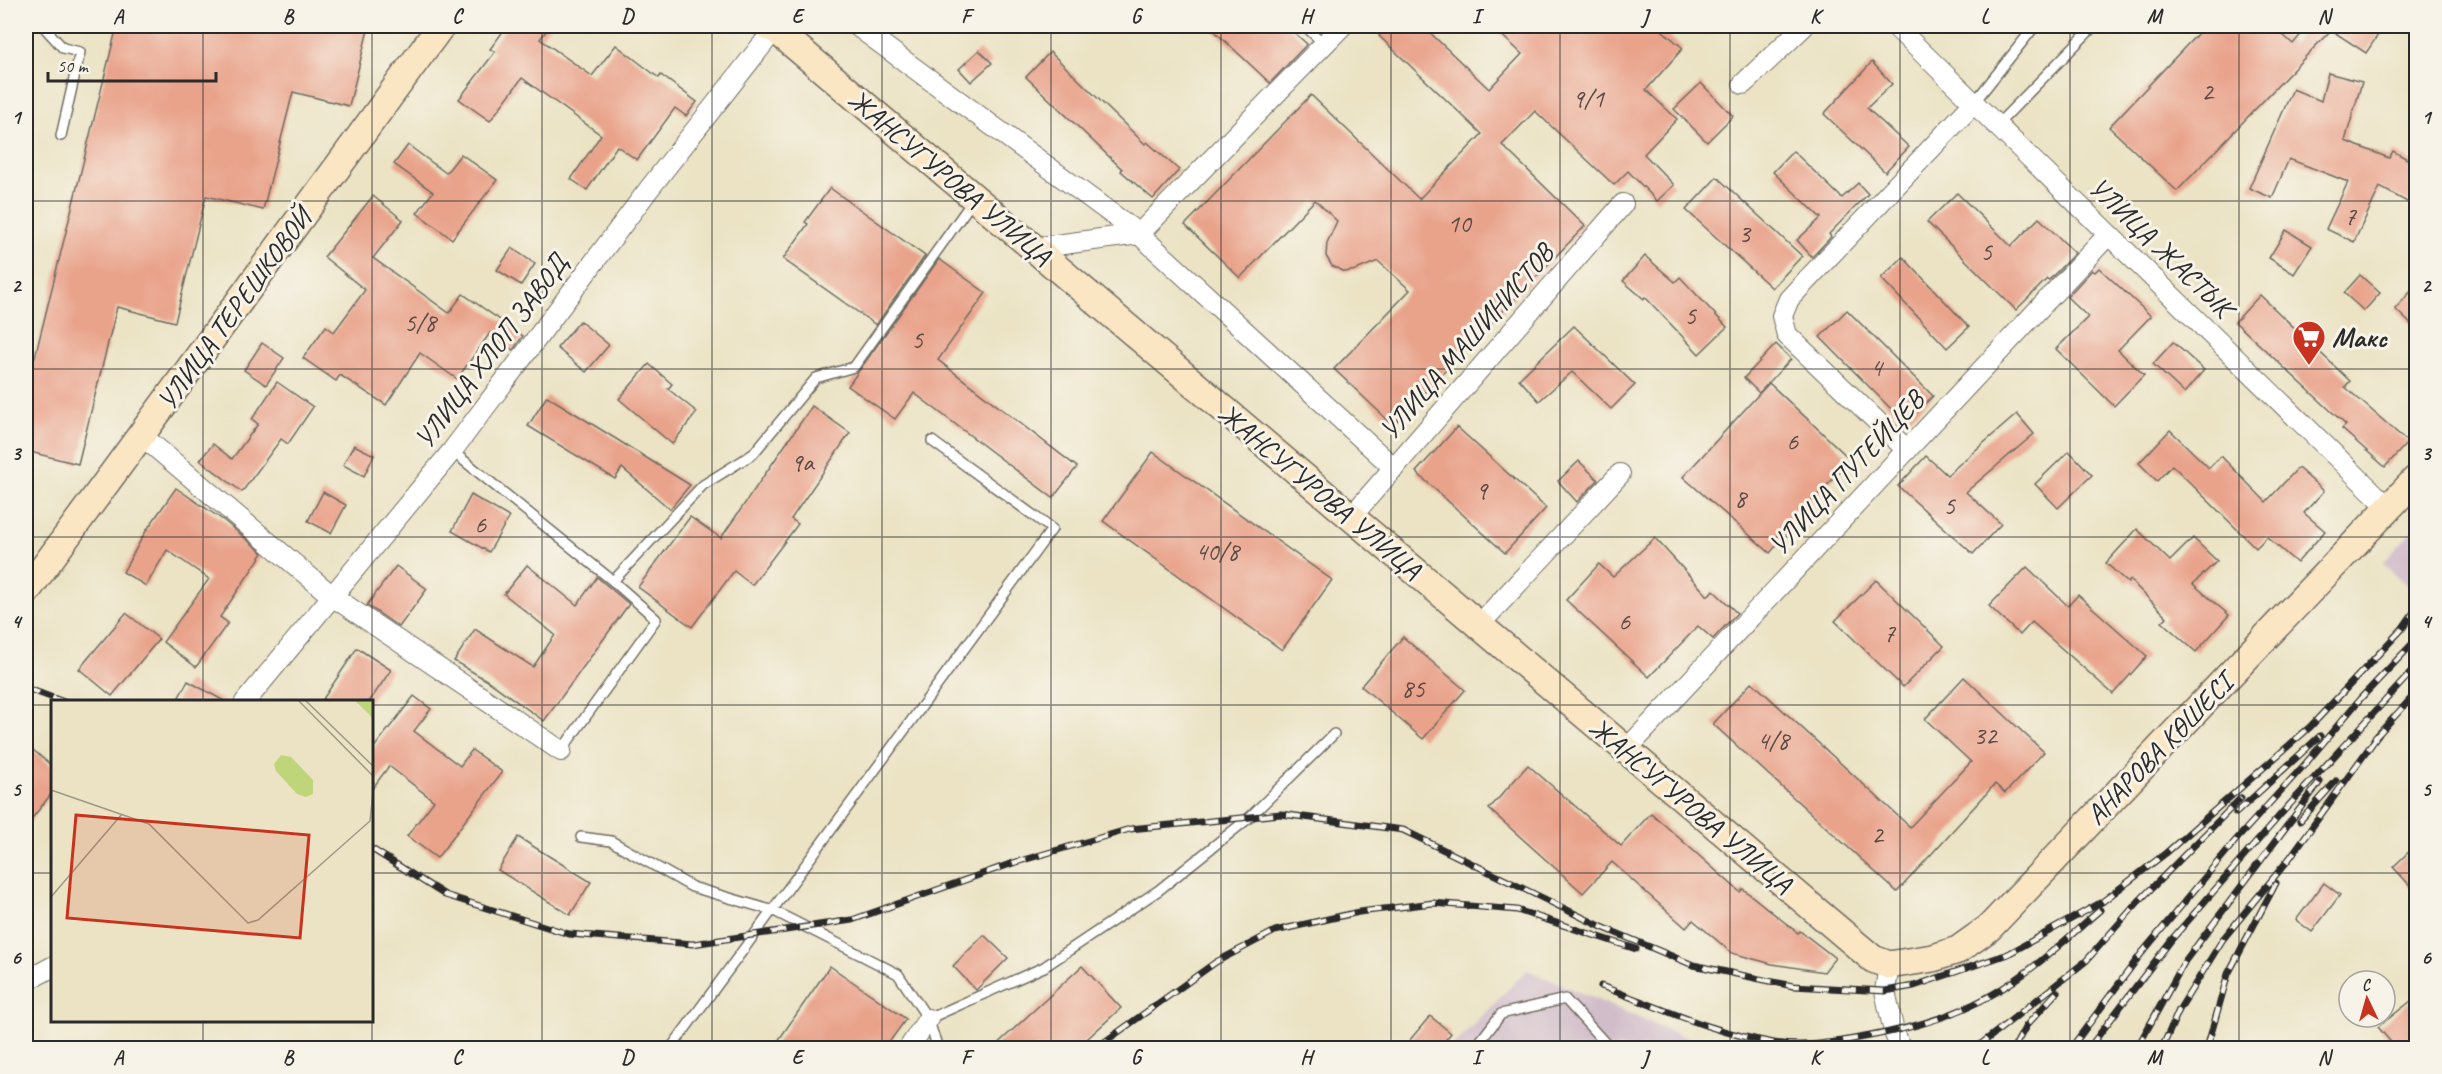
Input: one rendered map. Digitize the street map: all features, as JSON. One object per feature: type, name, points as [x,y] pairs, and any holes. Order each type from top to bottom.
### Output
[{"type":"street","name":"УЛИЦА ТЕРЕШКОВОЙ","points":[[26,592],[441,26]]},
{"type":"street","points":[[857,26],[1139,234],[1394,468]]},
{"type":"street","points":[[1033,248],[1139,234],[1342,26]]},
{"type":"street","points":[[1743,84],[1804,26]]},
{"type":"street","name":"УЛИЦА ЖАСТЫК","points":[[1895,26],[2389,508]]},
{"type":"street","name":"ЖАНСУГУРОВА УЛИЦА","points":[[773,27],[1479,626],[1881,962]]},
{"type":"street","name":"УЛИЦА ХЛОП ЗАВОД","points":[[247,700],[452,451],[773,27]]},
{"type":"street","points":[[1907,450],[1787,335],[1782,316],[1789,299],[1973,104]]},
{"type":"street","name":"УЛИЦА МАШИНИСТОВ","points":[[1352,517],[1623,204]]},
{"type":"street","name":"УЛИЦА ПУТЕЙЦЕВ","points":[[1626,750],[2108,235]]},
{"type":"street","points":[[141,435],[332,596],[561,751]]},
{"type":"street","points":[[1479,626],[1620,474]]},
{"type":"street","name":"АНАРОВА КӨШЕСІ","points":[[1881,962],[1933,958],[1958,950],[1989,928],[2416,478]]},
{"type":"street","points":[[1881,962],[1885,991],[1901,1048]]},
{"type":"street","points":[[26,981],[51,968]]},
{"type":"street","points":[[909,1048],[928,1019]]},
{"type":"lane","points":[[44,26],[63,48],[80,52],[61,136]]},
{"type":"lane","points":[[1305,26],[1324,44]]},
{"type":"lane","points":[[1973,104],[2035,26]]},
{"type":"lane","points":[[1996,126],[2094,26]]},
{"type":"lane","points":[[613,581],[704,485],[753,454],[816,378],[854,367],[974,199]]},
{"type":"lane","points":[[671,1048],[1052,530],[932,441]]},
{"type":"lane","points":[[452,451],[613,581],[656,619],[561,751]]},
{"type":"lane","points":[[928,1019],[1044,967],[1159,890],[1250,817],[1334,734]]},
{"type":"lane","points":[[580,837],[611,841],[692,887],[774,911],[898,974],[928,1019],[938,1048]]},
{"type":"lane","points":[[1475,1048],[1501,1014],[1565,999],[1607,1045],[1606,1048]]},
{"type":"shaded area","points":[[2416,526],[2416,594],[2383,563]]},
{"type":"shaded area","points":[[1527,970],[1710,1048],[1451,1048]]},
{"type":"building","points":[[117,26],[369,26],[349,106],[293,92],[263,210],[206,196],[175,322],[117,307],[78,464],[26,451],[26,393]]},
{"type":"building","points":[[507,26],[550,26],[540,39],[592,76],[616,45],[659,78],[661,75],[697,102],[686,116],[675,108],[637,160],[617,146],[587,190],[571,179],[601,135],[522,78],[490,121],[459,99],[495,52],[490,49]]},
{"type":"building","points":[[1209,26],[1287,26],[1307,44],[1270,83]]},
{"type":"building","points":[[1389,26],[1423,26],[1489,89],[1522,54],[1492,26],[1657,26],[1683,48],[1646,90],[1677,119],[1644,154],[1674,185],[1657,201],[1628,171],[1614,185],[1535,111],[1502,145],[1585,226],[1393,425],[1334,369],[1410,290],[1378,261],[1345,272],[1332,266],[1326,256],[1327,243],[1337,221],[1315,200],[1240,278],[1185,225],[1311,95],[1419,199],[1482,134],[1379,36]]},
{"type":"building","points":[[2205,26],[2273,26],[2293,44],[2308,26],[2384,26],[2366,53],[2331,30],[2177,191],[2109,127]]},
{"type":"building","points":[[979,50],[992,63],[971,82],[959,69]]},
{"type":"building","points":[[1050,52],[1145,144],[1147,142],[1179,170],[1153,199],[1121,171],[1122,169],[1026,77]]},
{"type":"building","points":[[1872,62],[1892,84],[1867,108],[1909,147],[1885,172],[1824,114]]},
{"type":"building","points":[[2328,73],[2362,82],[2345,141],[2389,158],[2393,151],[2416,164],[2416,207],[2380,187],[2354,242],[2326,229],[2348,182],[2289,159],[2272,198],[2249,188],[2293,89],[2321,101]]},
{"type":"building","points":[[1701,83],[1733,116],[1707,142],[1674,109]]},
{"type":"building","points":[[408,145],[446,173],[461,154],[497,180],[452,239],[417,213],[433,192],[394,164]]},
{"type":"building","points":[[1793,151],[1842,198],[1858,183],[1868,194],[1829,234],[1831,237],[1812,257],[1797,240],[1821,218],[1773,172]]},
{"type":"building","points":[[1717,177],[1802,256],[1772,288],[1686,210]]},
{"type":"building","points":[[830,188],[925,256],[876,325],[783,259],[808,224],[805,222]]},
{"type":"building","points":[[1957,193],[2011,246],[2039,218],[2075,253],[2016,310],[1927,222]]},
{"type":"building","points":[[373,196],[403,220],[373,258],[449,313],[463,294],[523,336],[513,350],[490,333],[457,379],[420,353],[386,405],[340,375],[336,381],[303,358],[326,326],[334,332],[365,290],[324,257]]},
{"type":"building","points":[[2286,230],[2312,246],[2294,274],[2269,258]]},
{"type":"building","points":[[512,248],[535,264],[521,285],[497,270]]},
{"type":"building","points":[[1645,256],[1675,282],[1680,277],[1727,327],[1699,354],[1645,297],[1644,299],[1623,281]]},
{"type":"building","points":[[1903,257],[1969,327],[1947,348],[1881,278]]},
{"type":"building","points":[[939,259],[986,293],[938,360],[1077,467],[1053,498],[914,393],[895,419],[848,386]]},
{"type":"building","points":[[2099,268],[2151,316],[2118,350],[2144,375],[2114,406],[2056,349],[2088,317],[2067,297],[2092,270],[2095,272]]},
{"type":"building","points":[[2360,275],[2380,293],[2364,311],[2344,293]]},
{"type":"building","points":[[2416,286],[2416,329],[2395,309]]},
{"type":"building","points":[[2260,295],[2350,381],[2345,387],[2408,442],[2385,467],[2342,429],[2346,425],[2235,322]]},
{"type":"building","points":[[1847,310],[1933,396],[1905,423],[1820,337]]},
{"type":"building","points":[[580,321],[609,345],[586,372],[557,348]]},
{"type":"building","points":[[1574,326],[1635,385],[1611,409],[1572,372],[1539,401],[1519,379]]},
{"type":"building","points":[[2173,342],[2204,370],[2184,393],[2153,364]]},
{"type":"building","points":[[262,343],[284,358],[266,385],[244,370]]},
{"type":"building","points":[[1776,344],[1791,359],[1759,393],[1744,378]]},
{"type":"building","points":[[649,364],[672,384],[668,389],[697,412],[672,444],[619,399]]},
{"type":"building","points":[[277,382],[313,407],[288,444],[281,439],[242,492],[200,460],[213,444],[232,459],[258,424],[252,419]]},
{"type":"building","points":[[1769,383],[1851,460],[1796,518],[1798,520],[1770,553],[1683,477]]},
{"type":"building","points":[[547,396],[690,485],[670,509],[622,468],[615,479],[528,426]]},
{"type":"building","points":[[812,406],[850,433],[791,519],[798,524],[752,585],[734,571],[692,627],[638,587],[690,517],[721,538]]},
{"type":"building","points":[[2017,414],[2034,434],[1966,492],[2001,524],[1973,554],[1898,486],[1926,456],[1947,475]]},
{"type":"building","points":[[1457,427],[1546,508],[1505,553],[1416,472]]},
{"type":"building","points":[[2170,430],[2209,468],[2221,456],[2266,502],[2298,468],[2324,491],[2304,513],[2325,531],[2297,563],[2267,537],[2256,548],[2172,465],[2157,481],[2139,463]]},
{"type":"building","points":[[354,445],[374,455],[364,476],[343,465]]},
{"type":"building","points":[[2069,451],[2092,475],[2058,508],[2035,484]]},
{"type":"building","points":[[1153,452],[1332,580],[1282,650],[1103,521]]},
{"type":"building","points":[[1579,461],[1598,480],[1577,502],[1558,481]]},
{"type":"building","points":[[176,488],[223,520],[263,553],[220,617],[228,623],[196,667],[163,642],[209,579],[167,550],[146,586],[123,572],[146,531]]},
{"type":"building","points":[[323,492],[346,505],[331,533],[308,521]]},
{"type":"building","points":[[471,495],[509,517],[489,552],[452,531]]},
{"type":"building","points":[[2137,529],[2170,561],[2193,538],[2217,561],[2193,584],[2229,615],[2196,652],[2162,622],[2167,617],[2130,580],[2128,583],[2106,563]]},
{"type":"building","points":[[1655,538],[1708,596],[1713,590],[1737,613],[1713,639],[1698,626],[1649,677],[1566,600],[1599,564],[1613,577]]},
{"type":"building","points":[[527,565],[577,605],[597,577],[629,604],[544,721],[488,681],[454,661],[475,629],[533,667],[555,635],[504,594]]},
{"type":"building","points":[[396,566],[427,589],[399,627],[367,605]]},
{"type":"building","points":[[2027,567],[2068,606],[2078,595],[2147,656],[2113,694],[2032,622],[2020,635],[1989,606]]},
{"type":"building","points":[[1876,580],[1944,646],[1903,687],[1835,621]]},
{"type":"building","points":[[126,613],[159,639],[112,696],[79,669]]},
{"type":"building","points":[[1403,637],[1465,690],[1423,739],[1361,686]]},
{"type":"building","points":[[357,648],[391,670],[370,700],[322,700]]},
{"type":"building","points":[[1964,677],[2044,752],[2005,793],[1995,784],[1897,892],[1713,724],[1752,682],[1910,827],[1971,762],[1925,719]]},
{"type":"building","points":[[188,681],[222,700],[177,700]]},
{"type":"building","points":[[414,696],[431,709],[414,731],[460,766],[472,750],[502,772],[437,858],[407,836],[434,801],[389,766],[374,786],[374,747]]},
{"type":"building","points":[[26,744],[51,765],[51,794],[26,826]]},
{"type":"building","points":[[1528,765],[1621,846],[1651,813],[1740,892],[1743,889],[1798,933],[1800,931],[1835,958],[1824,972],[1772,964],[1732,953],[1693,920],[1686,928],[1612,862],[1583,893],[1489,809]]},
{"type":"building","points":[[518,837],[591,882],[570,915],[498,870]]},
{"type":"building","points":[[2416,845],[2416,892],[2393,867]]},
{"type":"building","points":[[2324,883],[2340,895],[2312,932],[2296,920]]},
{"type":"building","points":[[984,935],[1008,958],[976,990],[953,966]]},
{"type":"building","points":[[830,966],[906,1019],[885,1048],[773,1048]]},
{"type":"building","points":[[1082,966],[1121,1008],[1077,1048],[993,1048]]},
{"type":"building","points":[[2416,997],[2416,1048],[2396,1048],[2380,1029],[2397,1029],[2397,1012]]},
{"type":"building","points":[[1430,1016],[1451,1033],[1439,1048],[1403,1048]]},
{"type":"railway","points":[[374,850],[445,895],[569,934],[693,944],[852,920],[1013,863],[1130,829],[1281,814],[1403,830],[1602,927],[1693,965],[1793,986],[1885,991],[1914,986],[2008,954],[2102,902],[2166,853],[2310,727],[2402,629],[2416,609]]},
{"type":"railway","points":[[2071,1048],[2141,954],[2236,840],[2360,699],[2416,640]]},
{"type":"railway","points":[[2089,1048],[2172,939],[2281,814],[2416,667]]},
{"type":"railway","points":[[26,688],[59,700]]},
{"type":"railway","points":[[2374,739],[2416,693]]},
{"type":"railway","points":[[2162,1048],[2179,1010],[2223,939],[2289,859],[2379,734]]},
{"type":"railway","points":[[2236,813],[2320,736]]},
{"type":"railway","points":[[2300,821],[2336,781]]},
{"type":"railway","points":[[2137,1048],[2185,961],[2320,782]]},
{"type":"railway","points":[[1976,1048],[2086,961],[2138,902],[2241,798]]},
{"type":"railway","points":[[2207,1048],[2228,974],[2276,883]]},
{"type":"railway","points":[[1096,1048],[1216,962],[1275,931],[1359,912],[1433,903],[1517,910],[1636,949]]},
{"type":"railway","points":[[1601,986],[1686,1019],[1752,1039],[1796,1045],[1838,1042],[1911,1027],[1961,1010],[1977,1002],[2007,985],[2035,965],[2100,910]]},
{"type":"railway","points":[[2014,1048],[2026,1026],[2057,992]]},
{"type":"place","name":"Макс","points":[[2309,366]]}]
